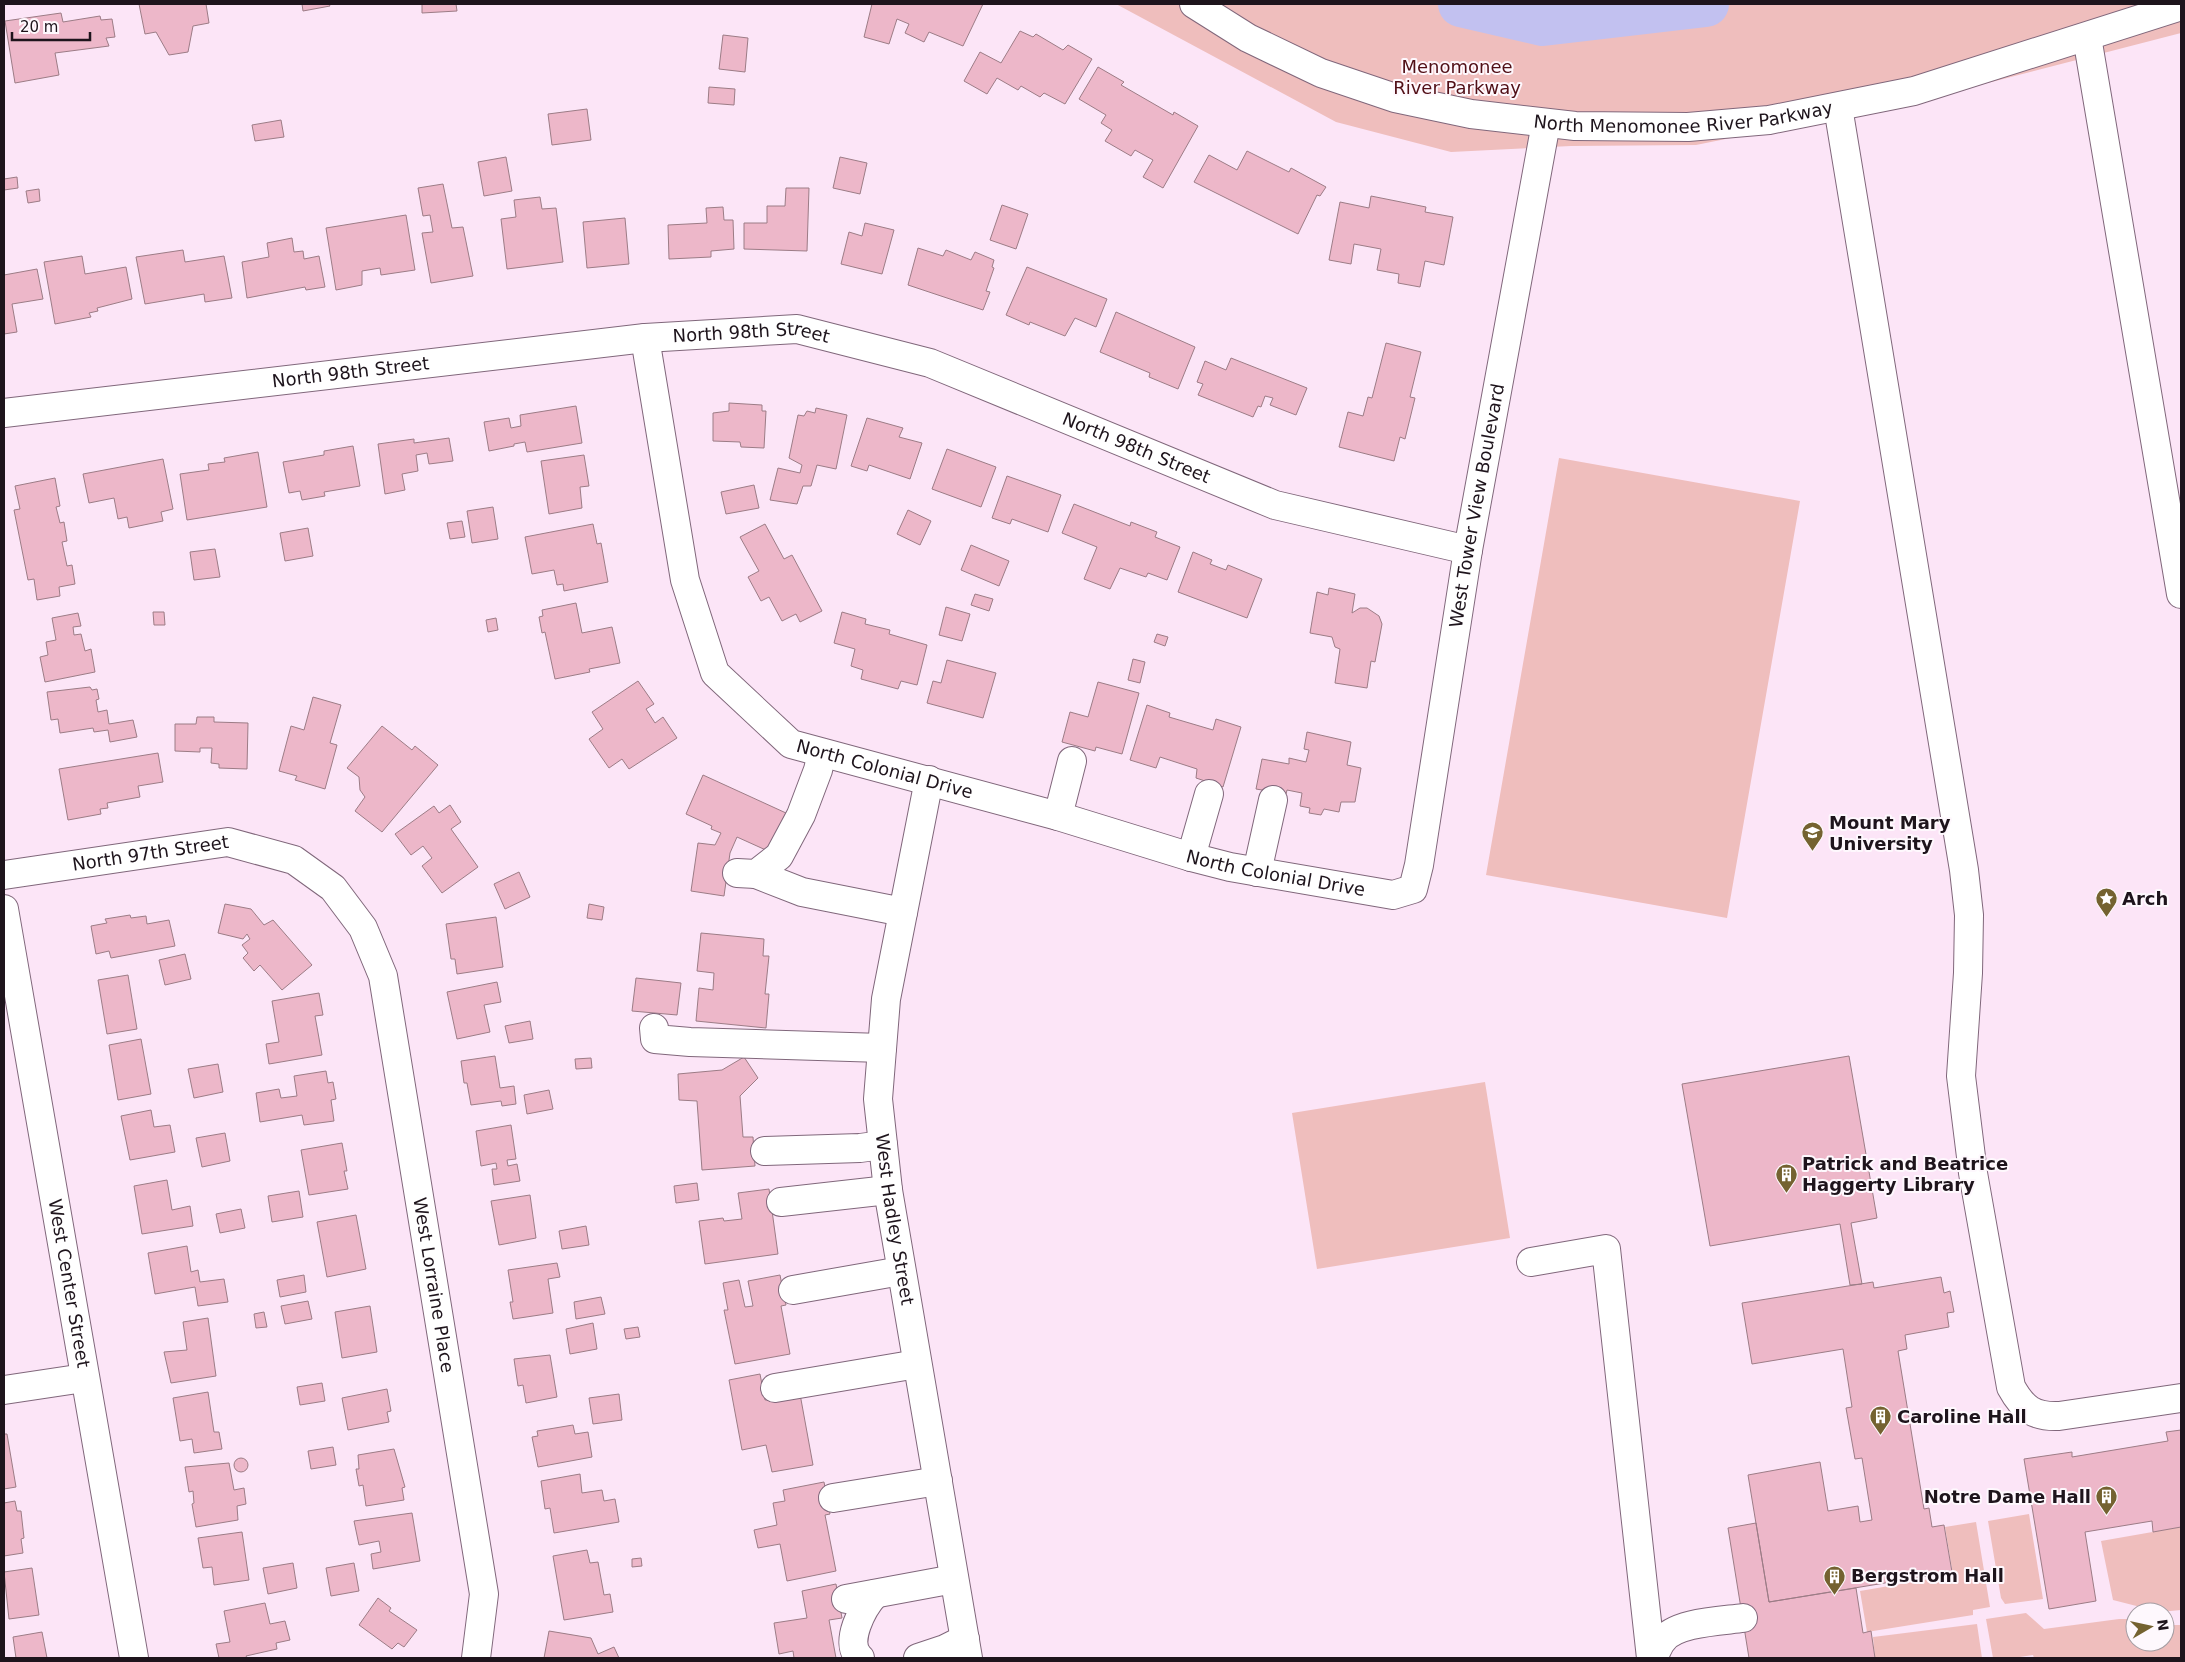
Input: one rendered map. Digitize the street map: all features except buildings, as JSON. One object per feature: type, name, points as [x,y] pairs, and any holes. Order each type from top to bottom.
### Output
[{"type":"street","name":"North Menomonee River Parkway","points":[[1194,4],[1248,38],[1321,73],[1395,98],[1471,114],[1575,126],[1688,127],[1769,120],[1914,91],[2181,6]]},
{"type":"street","points":[[2087,37],[2181,594]]},
{"type":"street","points":[[1838,107],[1964,870],[1969,915],[1968,973],[1961,1076],[1973,1173],[2011,1387],[2018,1400],[2029,1410],[2043,1417],[2181,1398]]},
{"type":"street","name":"West Tower View Boulevard","points":[[1413,889],[1419,865],[1468,550],[1546,123]]},
{"type":"street","name":"North 98th Street","points":[[4,413],[645,338],[797,329],[930,363],[1276,505],[1468,550]]},
{"type":"street","name":"North Colonial Drive","points":[[645,338],[685,580],[715,673],[791,744],[1058,816],[1230,867],[1393,894],[1413,889]]},
{"type":"street","points":[[822,753],[818,770],[801,815],[779,856],[747,874],[802,892],[903,912]]},
{"type":"street","points":[[1058,816],[1072,761]]},
{"type":"street","name":"West Hadley Street","points":[[928,780],[886,999],[878,1099],[888,1190],[966,1648]]},
{"type":"street","points":[[1191,857],[1209,794]]},
{"type":"street","points":[[1257,872],[1273,800]]},
{"type":"street","name":"North 97th Street","points":[[4,875],[228,842],[294,860],[333,888],[363,928],[383,976]]},
{"type":"street","name":"West Center Street","points":[[4,910],[134,1658]]},
{"type":"street","name":"West Lorraine Place","points":[[383,976],[484,1594],[476,1658]]},
{"type":"street","points":[[654,1028],[655,1039],[690,1042],[882,1048]]},
{"type":"street","points":[[765,1151],[860,1148],[883,1144]]},
{"type":"street","points":[[781,1202],[888,1190]]},
{"type":"street","points":[[1531,1262],[1606,1249],[1652,1658]]},
{"type":"street","points":[[793,1290],[901,1271]]},
{"type":"street","points":[[775,1388],[917,1364]]},
{"type":"street","points":[[4,1390],[84,1378]]},
{"type":"street","points":[[833,1498],[938,1481]]},
{"type":"street","points":[[846,1599],[954,1578]]},
{"type":"street","points":[[860,1658],[855,1654],[853,1642],[855,1630],[867,1603],[875,1594]]},
{"type":"street","points":[[1652,1658],[1663,1639],[1676,1630],[1694,1624],[1743,1618]]},
{"type":"street","points":[[918,1658],[945,1649],[966,1648]]},
{"type":"green space","name":"Menomonee River Parkway","points":[[1116,4],[2181,4],[2181,33],[1887,109],[1835,117],[1696,145],[1571,146],[1451,152],[1336,122]]},
{"type":"green space","points":[[1559,458],[1800,501],[1727,918],[1486,875]]},
{"type":"green space","points":[[1485,1082],[1510,1238],[1317,1269],[1292,1113]]},
{"type":"green space","points":[[2029,1514],[2043,1599],[2005,1604],[2001,1598],[1988,1521]]},
{"type":"green space","points":[[1976,1522],[1990,1607],[1973,1610],[1973,1615],[1867,1632],[1860,1591],[1953,1575],[1945,1527]]},
{"type":"green space","points":[[2181,1527],[2181,1610],[2175,1611],[2175,1602],[2125,1603],[2113,1600],[2101,1541]]},
{"type":"green space","points":[[2026,1613],[2044,1629],[2125,1619],[2125,1652],[2175,1652],[2175,1625],[2181,1625],[2181,1658],[2034,1658],[2033,1655],[1993,1658],[1986,1619]]},
{"type":"green space","points":[[1977,1624],[1982,1658],[1875,1658],[1873,1637]]},
{"type":"waterway","points":[[1461,4],[1543,23],[1706,4]]},
{"type":"place","name":"Mount Mary University","points":[[1813,852]]},
{"type":"place","name":"Arch","points":[[2106,918]]},
{"type":"place","name":"Patrick and Beatrice Haggerty Library","points":[[1786,1193]]},
{"type":"place","name":"Caroline Hall","points":[[1881,1436]]},
{"type":"place","name":"Notre Dame Hall","points":[[2107,1516]]},
{"type":"place","name":"Bergstrom Hall","points":[[1835,1595]]}]
